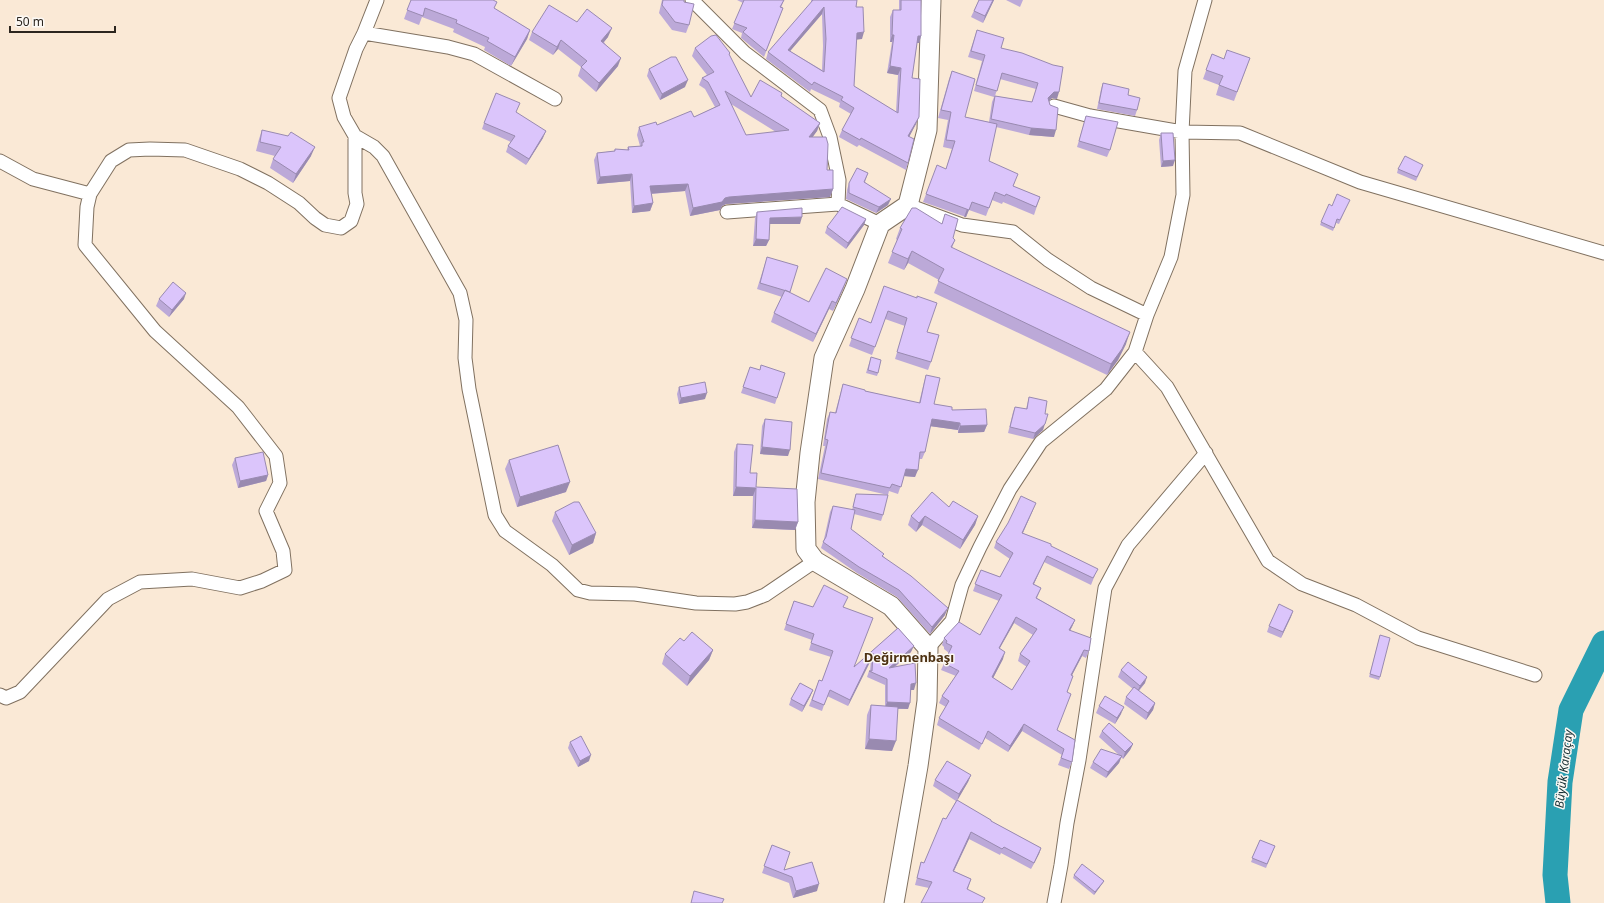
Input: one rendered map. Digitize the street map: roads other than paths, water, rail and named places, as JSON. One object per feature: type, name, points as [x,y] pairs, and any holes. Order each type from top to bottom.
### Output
[{"type":"street","points":[[377,0],[356,49],[339,98],[344,117],[355,136],[374,147],[383,156],[460,293],[466,320],[465,358],[469,389],[495,515],[505,531],[552,565],[578,590],[590,593],[635,594],[696,603],[735,604],[747,602],[765,595],[816,561]]},
{"type":"street","points":[[692,0],[745,54],[820,110],[830,137],[839,180],[838,204]]},
{"type":"street","points":[[928,648],[891,606],[816,561],[806,549],[805,502],[810,453],[824,358],[855,289],[880,224],[908,205],[928,130],[932,0]]},
{"type":"street","points":[[894,903],[927,701],[928,648],[952,621],[962,585],[980,547],[1010,489],[1041,442],[1106,389],[1135,352],[1147,315],[1171,257],[1183,195],[1182,132],[1185,71],[1205,0]]},
{"type":"street","points":[[364,33],[448,47],[474,54],[555,99]]},
{"type":"street","points":[[1054,106],[1090,116],[1182,132],[1240,133],[1360,182],[1604,253]]},
{"type":"street","points":[[0,695],[6,698],[20,692],[108,599],[140,582],[192,580],[240,588],[262,581],[285,570],[283,550],[266,511],[280,483],[276,456],[238,407],[155,331],[85,245],[87,207],[90,194],[111,161],[129,150],[185,150],[240,169],[268,183],[299,203],[324,225],[341,228],[351,221],[357,204],[355,193],[355,136]]},
{"type":"street","points":[[0,161],[33,179],[90,194]]},
{"type":"street","points":[[727,212],[838,204],[880,224]]},
{"type":"street","points":[[908,205],[962,225],[1013,232],[1048,260],[1091,288],[1147,315]]},
{"type":"street","points":[[1135,352],[1167,387],[1268,561],[1302,584],[1356,605],[1418,638],[1535,674]]},
{"type":"street","points":[[1054,903],[1079,760],[1105,588],[1128,545],[1206,453]]},
{"type":"waterway","name":"Büyük Karaçay","points":[[1558,903],[1555,875],[1560,782],[1571,710],[1604,643]]},
{"type":"district","name":"Değirmenbaşı","points":[[909,657]]}]
